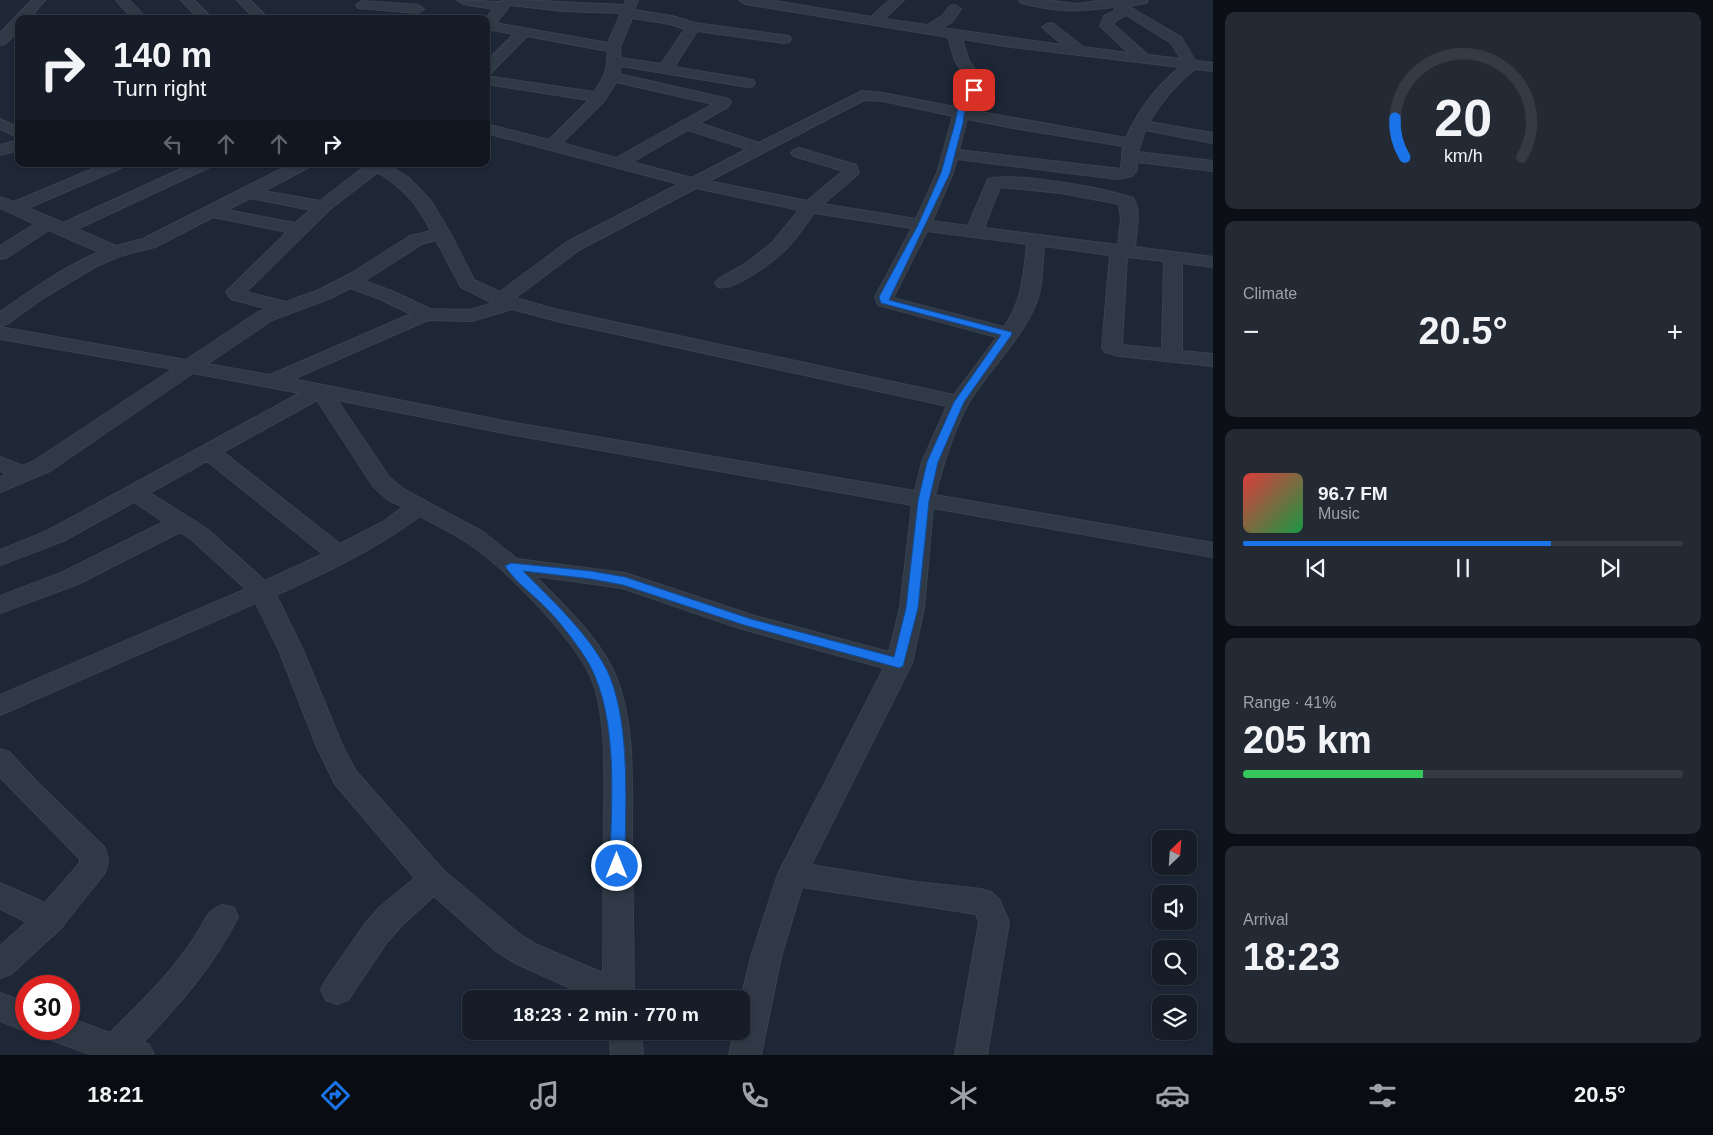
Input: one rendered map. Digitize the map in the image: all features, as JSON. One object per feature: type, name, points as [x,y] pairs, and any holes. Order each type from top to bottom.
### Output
[{"type":"street","points":[[26,15],[39,0]]},
{"type":"street","points":[[122,0],[138,15]]},
{"type":"street","points":[[187,0],[202,15]]},
{"type":"street","points":[[244,0],[259,15]]},
{"type":"street","points":[[412,15],[428,0]]},
{"type":"street","points":[[463,0],[564,7],[629,8],[693,27],[784,39]]},
{"type":"street","points":[[745,0],[929,30],[956,41],[979,38],[1144,60],[1213,67]]},
{"type":"street","points":[[874,21],[898,0]]},
{"type":"street","points":[[1025,0],[1060,7],[1077,8],[1142,0]]},
{"type":"street","points":[[490,21],[505,2]]},
{"type":"street","points":[[1117,4],[1107,26],[1144,60]]},
{"type":"street","points":[[1117,4],[1176,40],[1191,65]]},
{"type":"street","points":[[362,5],[418,9]]},
{"type":"street","points":[[553,144],[600,97],[612,78],[614,55],[629,8]]},
{"type":"street","points":[[929,30],[947,19],[955,10]]},
{"type":"street","points":[[0,41],[15,26]]},
{"type":"street","points":[[490,26],[524,32],[665,69],[748,83]]},
{"type":"street","points":[[665,69],[693,27]]},
{"type":"street","points":[[1048,27],[1078,51]]},
{"type":"street","points":[[490,66],[524,32]]},
{"type":"street","points":[[956,41],[962,61],[976,79],[976,84],[962,107],[946,173],[922,225],[884,297],[884,301],[1007,334]]},
{"type":"street","points":[[950,154],[1072,169],[1126,173],[1129,170],[1131,150],[1141,125],[1164,88],[1178,74],[1191,65]]},
{"type":"street","points":[[612,78],[724,102],[620,162]]},
{"type":"street","points":[[490,81],[600,97]]},
{"type":"street","points":[[350,282],[386,295],[426,314],[472,315],[507,301],[573,246],[862,96],[883,97],[1213,166]]},
{"type":"street","points":[[0,123],[15,132]]},
{"type":"street","points":[[686,124],[760,148]]},
{"type":"street","points":[[1141,125],[1213,138]]},
{"type":"street","points":[[490,129],[553,144],[694,183],[810,207],[922,225],[1122,252],[1213,262]]},
{"type":"street","points":[[0,150],[15,146]]},
{"type":"street","points":[[724,283],[754,266],[779,246],[810,207],[852,170],[799,153]]},
{"type":"street","points":[[6,207],[109,167]]},
{"type":"street","points":[[0,254],[54,226],[188,167]]},
{"type":"street","points":[[0,320],[75,271],[114,252],[149,243],[297,167]]},
{"type":"street","points":[[288,308],[237,295],[235,292],[263,267],[298,229],[373,167]]},
{"type":"street","points":[[382,167],[403,181],[425,204],[468,283],[479,290],[507,301],[660,338],[959,402]]},
{"type":"street","points":[[1065,190],[1072,169]]},
{"type":"street","points":[[974,231],[994,182],[1065,190],[1127,201],[1129,218],[1122,252],[1112,348],[1213,360]]},
{"type":"street","points":[[246,192],[323,207]]},
{"type":"street","points":[[6,207],[114,252]]},
{"type":"street","points":[[209,212],[298,229]]},
{"type":"street","points":[[0,485],[42,466],[265,316],[325,294],[350,282],[416,240],[442,234]]},
{"type":"street","points":[[745,1055],[766,957],[792,874],[899,663],[912,608],[923,501],[932,462],[959,402],[1017,322],[1026,302],[1032,280],[1036,240]]},
{"type":"street","points":[[1172,257],[1172,355]]},
{"type":"street","points":[[272,381],[426,314]]},
{"type":"street","points":[[0,333],[272,381],[510,428],[1213,550]]},
{"type":"street","points":[[0,558],[55,536],[320,392]]},
{"type":"street","points":[[320,392],[381,481],[395,494],[475,537],[511,566],[553,608],[587,649],[603,676],[613,712],[618,774],[617,990]]},
{"type":"street","points":[[208,452],[339,555]]},
{"type":"street","points":[[0,463],[24,475]]},
{"type":"street","points":[[134,492],[199,534],[262,591],[290,648],[330,747],[345,777],[434,880],[507,942],[526,954],[604,990]]},
{"type":"street","points":[[0,706],[304,573],[392,527],[418,506]]},
{"type":"street","points":[[0,605],[24,597],[122,554],[181,522]]},
{"type":"street","points":[[511,566],[591,575],[625,581],[748,622],[899,663]]},
{"type":"street","points":[[0,759],[29,791],[94,855],[94,866],[50,919],[0,965]]},
{"type":"street","points":[[792,874],[916,894],[981,901],[988,905],[992,911],[994,922],[971,1055]]},
{"type":"street","points":[[337,990],[386,921],[434,880]]},
{"type":"street","points":[[0,896],[50,919]]},
{"type":"street","points":[[80,1037],[122,1053],[193,966],[223,917]]},
{"type":"street","points":[[0,1007],[15,1013]]},
{"type":"street","points":[[626,1040],[627,1055]]},
{"type":"route","points":[[617,866],[618,774],[613,712],[603,676],[587,649],[553,608],[511,566],[591,575],[625,581],[748,622],[899,663],[912,608],[923,501],[932,462],[959,402],[1007,334],[893,305],[884,301],[884,297],[922,225],[946,173],[962,107],[974,90]]}]
